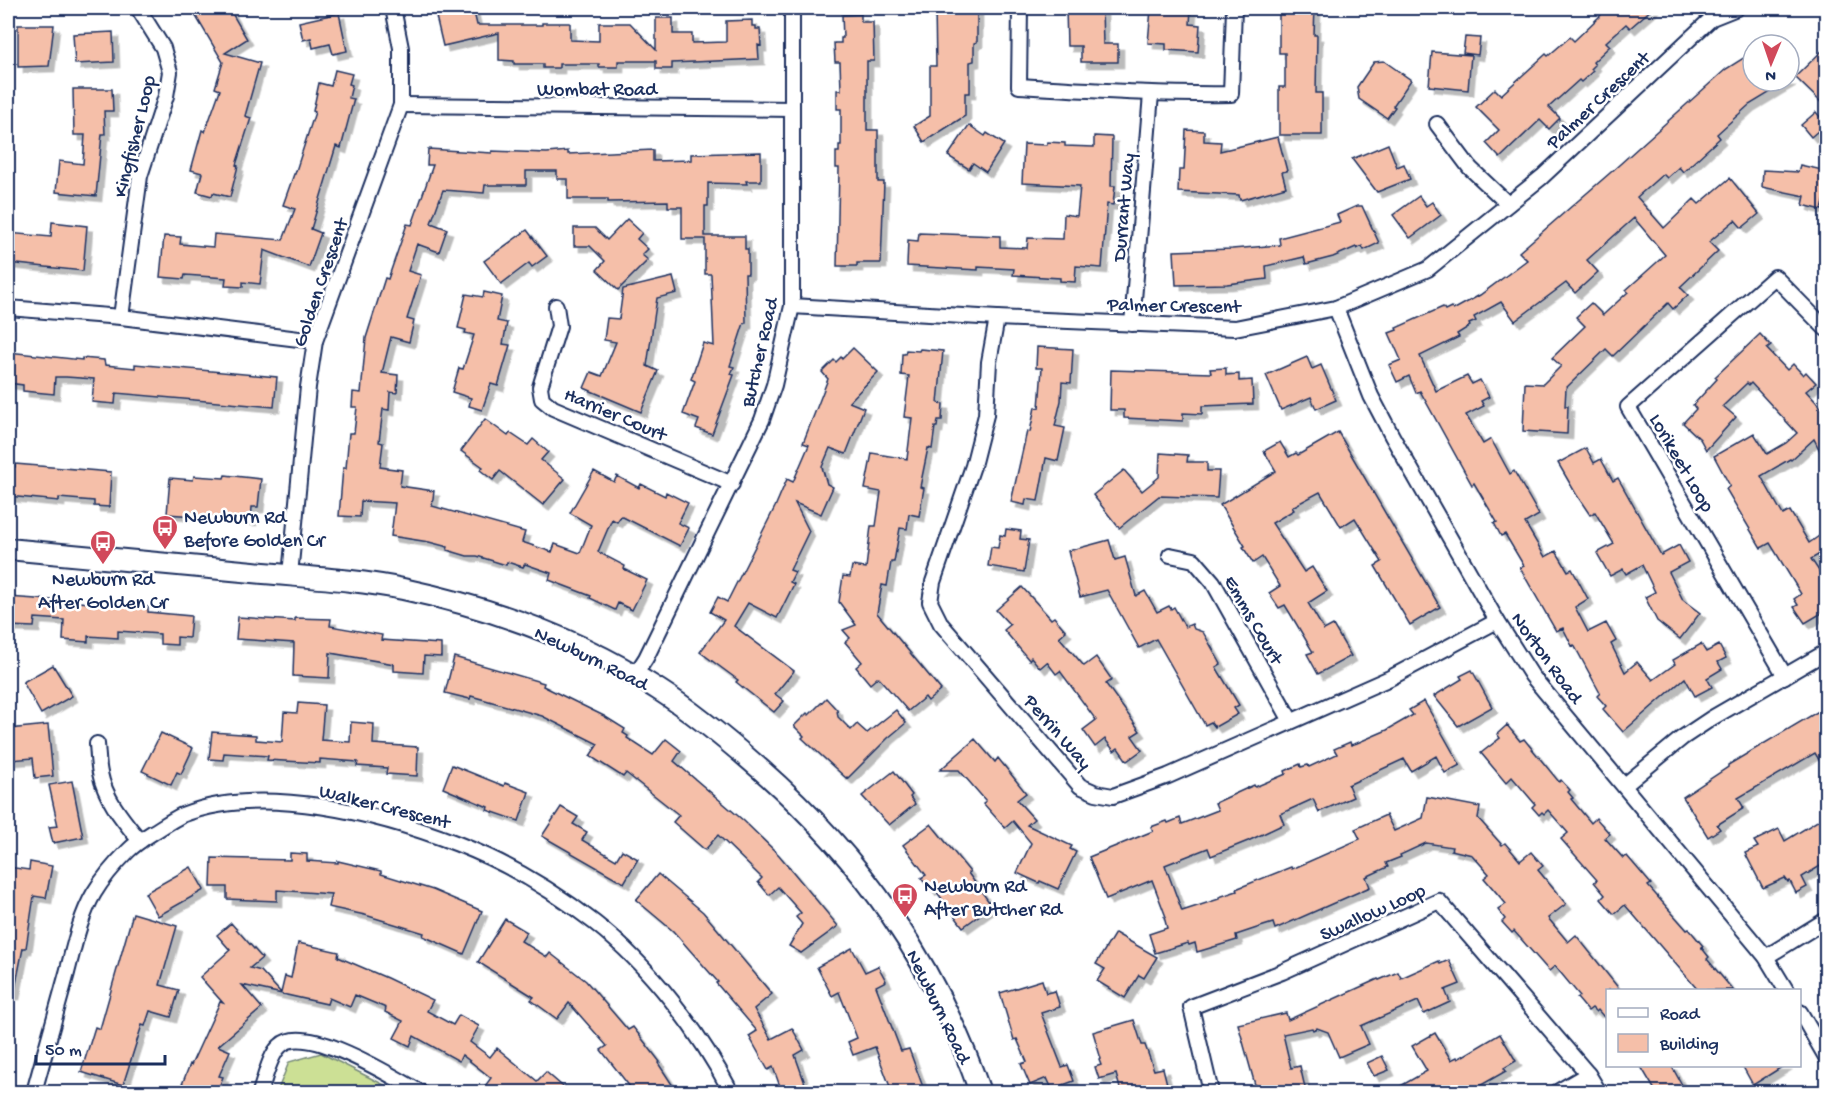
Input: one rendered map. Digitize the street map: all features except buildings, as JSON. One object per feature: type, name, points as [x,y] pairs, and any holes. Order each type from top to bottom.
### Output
[{"type":"street","name":"Kingfisher Loop","points":[[121,317],[140,176],[166,96],[170,72],[163,48],[138,8]]},
{"type":"street","name":"Golden Crescent","points":[[290,576],[308,387],[315,340],[401,105],[401,48],[393,8]]},
{"type":"street","name":"Butcher Road","points":[[635,675],[646,658],[758,429],[771,394],[792,306],[792,8]]},
{"type":"street","points":[[1020,8],[1019,86],[1151,94],[1231,94],[1234,8]]},
{"type":"street","name":"Palmer Crescent","points":[[792,306],[996,318],[1234,328],[1336,308],[1428,269],[1542,177],[1712,18],[1737,8]]},
{"type":"street","name":"Durrant Way","points":[[1132,324],[1151,94]]},
{"type":"street","name":"Wombat Road","points":[[401,105],[792,109]]},
{"type":"street","points":[[1437,124],[1470,168],[1508,204]]},
{"type":"street","name":"Lorikeet Loop","points":[[1785,676],[1628,407],[1775,277],[1827,329]]},
{"type":"street","name":"Harrier Court","points":[[556,306],[559,326],[540,387],[542,399],[553,408],[732,484]]},
{"type":"street","points":[[8,308],[121,317],[315,340]]},
{"type":"street","name":"Norton Road","points":[[1336,308],[1371,396],[1497,621],[1532,676],[1766,957],[1785,989]]},
{"type":"street","name":"Perrin Way","points":[[996,318],[989,362],[986,415],[973,466],[933,582],[930,602],[940,624],[1080,786],[1096,793],[1113,796],[1168,776],[1390,678],[1497,621]]},
{"type":"street","name":"Newburn Road","points":[[8,549],[400,588],[486,610],[538,628],[635,675],[702,720],[744,754],[795,799],[829,834],[858,869],[876,892],[921,962],[956,1033],[980,1092]]},
{"type":"street","name":"Emms Court","points":[[1170,555],[1194,560],[1213,582],[1291,721]]},
{"type":"street","points":[[1625,785],[1697,728],[1827,652]]},
{"type":"street","points":[[97,744],[100,773],[108,795],[140,841]]},
{"type":"street","name":"Walker Crescent","points":[[34,1092],[86,911],[105,878],[129,850],[140,841],[181,816],[202,809],[244,803],[275,802],[352,812],[459,844],[513,870],[567,902],[598,925],[627,952],[677,1007],[692,1027],[731,1092]]},
{"type":"street","name":"Swallow Loop","points":[[1211,1092],[1191,1007],[1282,972],[1439,901],[1588,1074],[1599,1092]]},
{"type":"street","points":[[1766,957],[1827,920]]},
{"type":"street","points":[[1801,1014],[1827,1057]]},
{"type":"street","points":[[260,1092],[281,1044],[289,1040],[301,1040],[333,1047],[420,1092]]},
{"type":"street","points":[[1557,1092],[1588,1074]]},
{"type":"green space","points":[[321,1053],[398,1092],[277,1092],[289,1062]]},
{"type":"place","name":"Newburn Rd Before Golden Cr","points":[[165,551]]},
{"type":"place","name":"Newburn Rd After Golden Cr","points":[[103,566]]},
{"type":"place","name":"Newburn Rd After Butcher Rd","points":[[905,919]]}]
